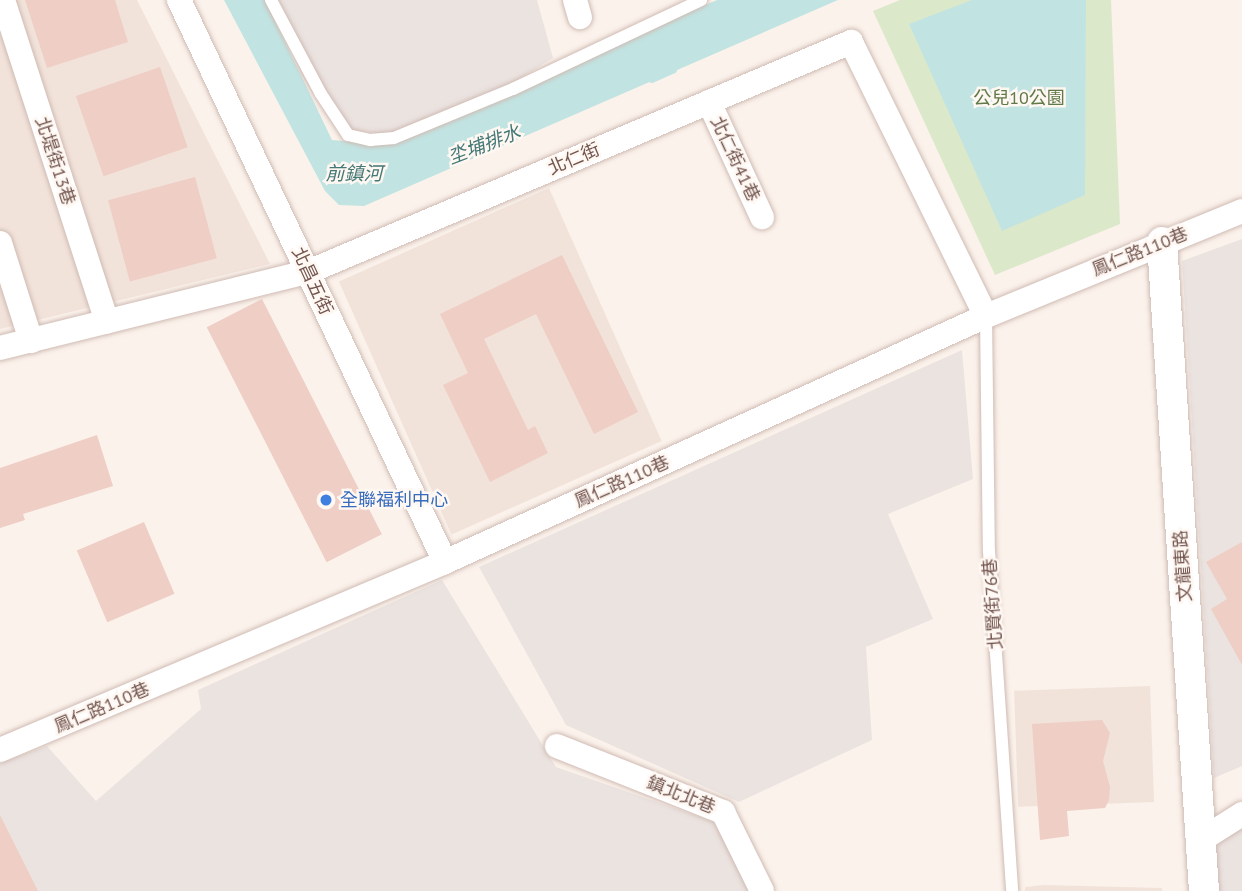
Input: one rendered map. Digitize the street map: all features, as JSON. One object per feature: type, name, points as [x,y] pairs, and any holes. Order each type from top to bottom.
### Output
[{"type":"street","name":"北堤街13巷","points":[[3,0],[107,322]]},
{"type":"street","name":"北昌五街","points":[[179,0],[444,562]]},
{"type":"street","name":"北仁街","points":[[0,348],[307,272],[851,42],[986,316]]},
{"type":"street","name":"北仁街41巷","points":[[709,102],[762,216]]},
{"type":"street","name":"鳳仁路110巷","points":[[0,750],[444,562],[986,316],[1242,211]]},
{"type":"street","name":"文龍東路","points":[[1162,242],[1205,891]]},
{"type":"street","points":[[0,243],[31,341]]},
{"type":"street","name":"鎮北北巷","points":[[557,746],[723,811],[762,891]]},
{"type":"street","points":[[1201,840],[1242,814]]},
{"type":"lane","points":[[271,0],[321,94],[348,135],[370,140],[394,138],[513,89],[701,0]]},
{"type":"lane","name":"北賢街76巷","points":[[986,316],[989,551],[1013,891]]},
{"type":"shaded area","points":[[0,0],[137,0],[270,264],[0,329]]},
{"type":"shaded area","points":[[271,0],[537,0],[553,58],[462,114],[386,134],[337,129],[301,75]]},
{"type":"shaded area","points":[[549,188],[662,441],[452,535],[339,282]]},
{"type":"shaded area","points":[[1242,239],[1242,766],[1214,778],[1182,261]]},
{"type":"shaded area","points":[[962,350],[973,479],[888,514],[933,619],[866,647],[872,740],[739,802],[566,725],[479,567]]},
{"type":"shaded area","points":[[442,580],[556,767],[717,823],[750,891],[0,891],[0,763],[47,746],[96,801],[201,709],[198,690]]},
{"type":"shaded area","points":[[1150,686],[1154,802],[1018,807],[1014,691]]},
{"type":"shaded area","points":[[1242,826],[1242,891],[1219,891],[1214,841]]},
{"type":"shaded area","points":[[1044,885],[1162,888],[1162,891],[1025,891],[1025,887]]},
{"type":"green space","name":"公兒10公園","points":[[900,0],[1111,0],[1120,224],[995,275],[873,11]]},
{"type":"water","name":"前鎮河","points":[[224,0],[265,0],[332,140],[379,144],[717,0],[838,0],[364,206],[339,205],[325,191]]},
{"type":"water","name":"公兒10公園","points":[[972,0],[1086,0],[1085,195],[1002,231],[909,24]]},
{"type":"building","points":[[25,0],[115,0],[128,42],[47,68]]},
{"type":"building","points":[[160,67],[188,147],[104,176],[76,96]]},
{"type":"building","points":[[195,177],[217,258],[130,281],[108,200]]},
{"type":"building","points":[[562,255],[638,412],[594,434],[536,314],[484,339],[528,430],[535,426],[548,453],[490,482],[443,385],[468,373],[440,314]]},
{"type":"building","points":[[262,299],[382,534],[327,562],[207,327]]},
{"type":"building","points":[[97,435],[113,486],[23,514],[25,520],[0,528],[0,468]]},
{"type":"building","points":[[144,522],[174,594],[107,622],[77,551]]},
{"type":"building","points":[[1242,542],[1242,665],[1211,609],[1227,599],[1206,562]]},
{"type":"building","points":[[1102,720],[1110,733],[1103,761],[1110,787],[1105,808],[1067,811],[1069,836],[1040,840],[1032,724]]},
{"type":"building","points":[[0,815],[38,891],[0,891]]},
{"type":"waterway","name":"坔埔排水","points":[[652,80],[674,70]]},
{"type":"place","name":"全聯福利中心","points":[[326,500]]}]
